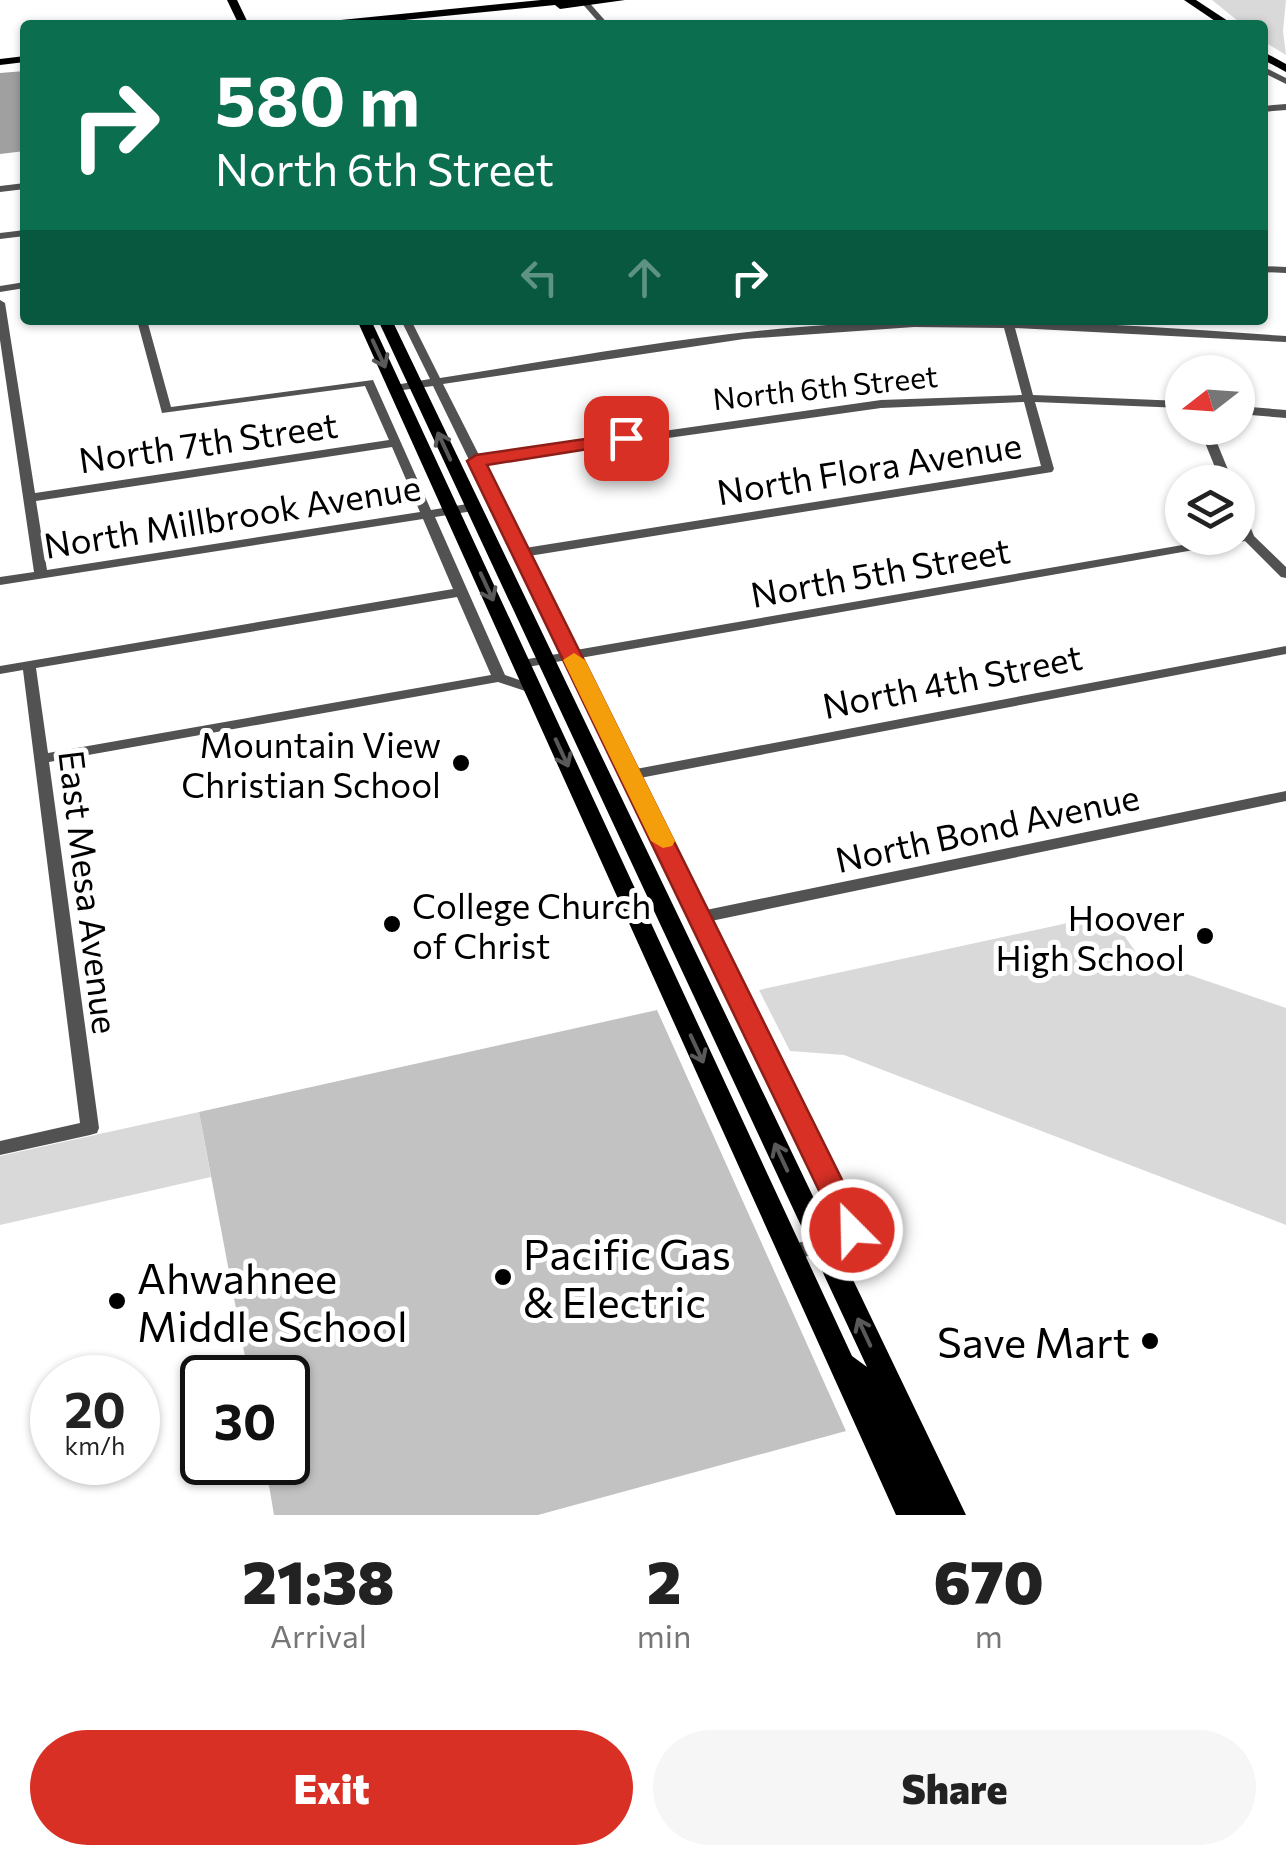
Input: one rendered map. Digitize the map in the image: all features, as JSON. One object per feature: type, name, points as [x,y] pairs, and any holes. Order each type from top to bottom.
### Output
[{"type":"main road","points":[[375,20],[620,0]]},
{"type":"main road","points":[[1176,0],[1208,20]]},
{"type":"main road","points":[[1189,0],[1221,20]]},
{"type":"main road","points":[[413,20],[581,1]]},
{"type":"main road","points":[[366,325],[911,1515]]},
{"type":"main road","points":[[387,325],[952,1515]]},
{"type":"main road","points":[[614,866],[632,873],[658,929],[691,967]]},
{"type":"main road","points":[[840,1360],[873,1389],[930,1515]]},
{"type":"street","points":[[581,1],[600,20]]},
{"type":"street","points":[[1273,61],[1286,81]]},
{"type":"street","points":[[0,302],[41,575]]},
{"type":"street","points":[[143,325],[166,411],[370,382],[500,678]]},
{"type":"street","points":[[408,325],[852,1225],[849,1236],[792,1253]]},
{"type":"street","points":[[395,388],[802,331],[926,325]]},
{"type":"street","points":[[1009,325],[1030,398]]},
{"type":"street","points":[[1070,325],[1286,339]]},
{"type":"street","name":"North 6th Street","points":[[476,461],[813,411],[938,400],[1030,398],[1165,404]]},
{"type":"street","name":"North Flora Avenue","points":[[521,553],[1048,469],[1030,398]]},
{"type":"street","points":[[1255,411],[1286,414]]},
{"type":"street","name":"North 7th Street","points":[[29,498],[396,443]]},
{"type":"street","name":"North Millbrook Avenue","points":[[0,581],[473,508]]},
{"type":"street","points":[[1255,544],[1286,574]]},
{"type":"street","name":"North 5th Street","points":[[522,664],[1165,551]]},
{"type":"street","points":[[0,670],[462,592]]},
{"type":"street","name":"North 4th Street","points":[[630,774],[1286,650]]},
{"type":"street","name":"East Mesa Avenue","points":[[0,1148],[90,1128],[29,665]]},
{"type":"street","points":[[42,758],[500,678],[534,690]]},
{"type":"street","name":"North Bond Avenue","points":[[701,917],[1286,796]]},
{"type":"shaded area","points":[[1212,0],[1286,0],[1286,55],[1268,44],[1268,20],[1237,20]]},
{"type":"shaded area","points":[[20,71],[20,152],[0,154],[0,73]]},
{"type":"shaded area","points":[[1109,914],[1140,958],[1286,1008],[1286,1225],[844,1055],[790,1051],[759,990]]},
{"type":"shaded area","points":[[199,1112],[211,1177],[0,1225],[0,1156]]},
{"type":"building","name":"Pacific Gas & Electric","points":[[657,1010],[846,1431],[538,1515],[274,1515],[269,1485],[310,1485],[310,1355],[245,1355],[199,1112]]},
{"type":"slow traffic","points":[[574,660],[663,841]]},
{"type":"place","name":"Mountain View Christian School","points":[[461,763]]},
{"type":"place","name":"College Church of Christ","points":[[392,924]]},
{"type":"place","name":"Hoover High School","points":[[1205,936]]},
{"type":"place","name":"Pacific Gas & Electric","points":[[503,1277]]},
{"type":"place","name":"Ahwahnee Middle School","points":[[117,1301]]},
{"type":"place","name":"Save Mart","points":[[1150,1341]]},
{"type":"route","points":[[626,438],[476,461],[850,1219],[852,1230]]}]
